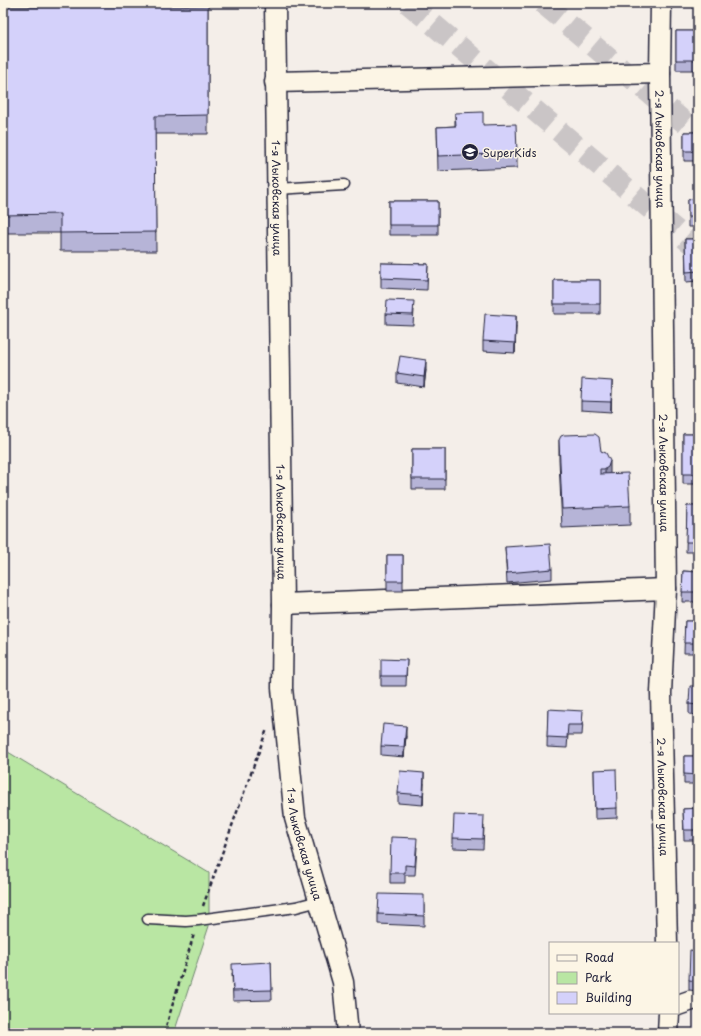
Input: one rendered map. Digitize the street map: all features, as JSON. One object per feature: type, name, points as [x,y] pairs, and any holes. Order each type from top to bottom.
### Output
[{"type":"street","name":"1-я Лыковская улица","points":[[275,3],[283,604],[282,688],[295,818],[343,982],[348,1033]]},
{"type":"street","name":"2-я Лыковская улица","points":[[661,3],[660,73],[666,588],[661,693],[667,942]]},
{"type":"street","points":[[275,82],[660,73]]},
{"type":"street","points":[[283,604],[666,588]]},
{"type":"street","points":[[679,1005],[698,998]]},
{"type":"street","points":[[668,1014],[668,1033]]},
{"type":"lane","points":[[277,189],[344,185]]},
{"type":"lane","points":[[148,919],[186,921],[198,920],[296,907],[319,901]]},
{"type":"path","points":[[164,1033],[198,920],[268,725]]},
{"type":"green space","points":[[3,749],[209,873],[209,926],[174,1033],[3,1033]]},
{"type":"building","points":[[208,6],[208,115],[155,116],[156,232],[60,233],[60,214],[3,215],[3,7]]},
{"type":"building","points":[[676,31],[696,31],[696,60],[676,60]]},
{"type":"building","points":[[483,112],[483,125],[516,124],[517,153],[438,156],[437,127],[456,126],[455,113]]},
{"type":"building","points":[[684,132],[698,132],[698,151],[684,151]]},
{"type":"building","points":[[698,198],[698,217],[688,217],[688,199]]},
{"type":"building","points":[[389,201],[438,201],[438,225],[389,225]]},
{"type":"building","points":[[685,239],[698,239],[698,271],[686,272]]},
{"type":"building","points":[[381,263],[428,264],[427,280],[381,278]]},
{"type":"building","points":[[554,280],[600,280],[600,304],[554,304]]},
{"type":"building","points":[[387,300],[414,301],[413,315],[386,314]]},
{"type":"building","points":[[485,314],[516,316],[515,343],[483,341]]},
{"type":"building","points":[[400,356],[426,360],[424,377],[397,373]]},
{"type":"building","points":[[582,379],[612,381],[611,402],[581,401]]},
{"type":"building","points":[[595,434],[599,437],[601,451],[606,453],[610,461],[608,467],[605,469],[600,469],[600,474],[628,473],[630,506],[562,509],[559,440],[561,436],[564,435]]},
{"type":"building","points":[[683,434],[698,434],[698,474],[683,474]]},
{"type":"building","points":[[412,449],[445,449],[445,479],[412,479]]},
{"type":"building","points":[[687,506],[698,506],[698,542],[686,542]]},
{"type":"building","points":[[550,544],[552,569],[507,573],[505,547]]},
{"type":"building","points":[[387,555],[403,555],[403,581],[387,581]]},
{"type":"building","points":[[683,571],[698,572],[698,592],[682,592]]},
{"type":"building","points":[[685,621],[698,621],[698,643],[684,643]]},
{"type":"building","points":[[381,659],[407,660],[406,676],[381,676]]},
{"type":"building","points":[[690,686],[698,686],[698,705],[689,704]]},
{"type":"building","points":[[548,709],[583,711],[582,725],[568,725],[567,738],[547,737]]},
{"type":"building","points":[[383,724],[406,726],[404,747],[381,746]]},
{"type":"building","points":[[684,756],[698,756],[698,775],[684,774]]},
{"type":"building","points":[[616,769],[617,808],[595,809],[594,770]]},
{"type":"building","points":[[400,771],[424,773],[423,795],[398,793]]},
{"type":"building","points":[[698,808],[698,830],[684,830],[683,809]]},
{"type":"building","points":[[454,815],[484,816],[483,839],[453,838]]},
{"type":"building","points":[[391,837],[417,838],[415,866],[405,865],[405,873],[390,873]]},
{"type":"building","points":[[379,894],[424,895],[424,916],[378,914]]},
{"type":"building","points":[[690,950],[698,951],[698,981],[689,980]]},
{"type":"building","points":[[271,962],[272,990],[233,991],[232,964]]},
{"type":"tunnel","points":[[408,3],[698,249]]},
{"type":"tunnel","points":[[543,3],[698,134]]},
{"type":"place","name":"SuperKids","points":[[470,152]]}]
